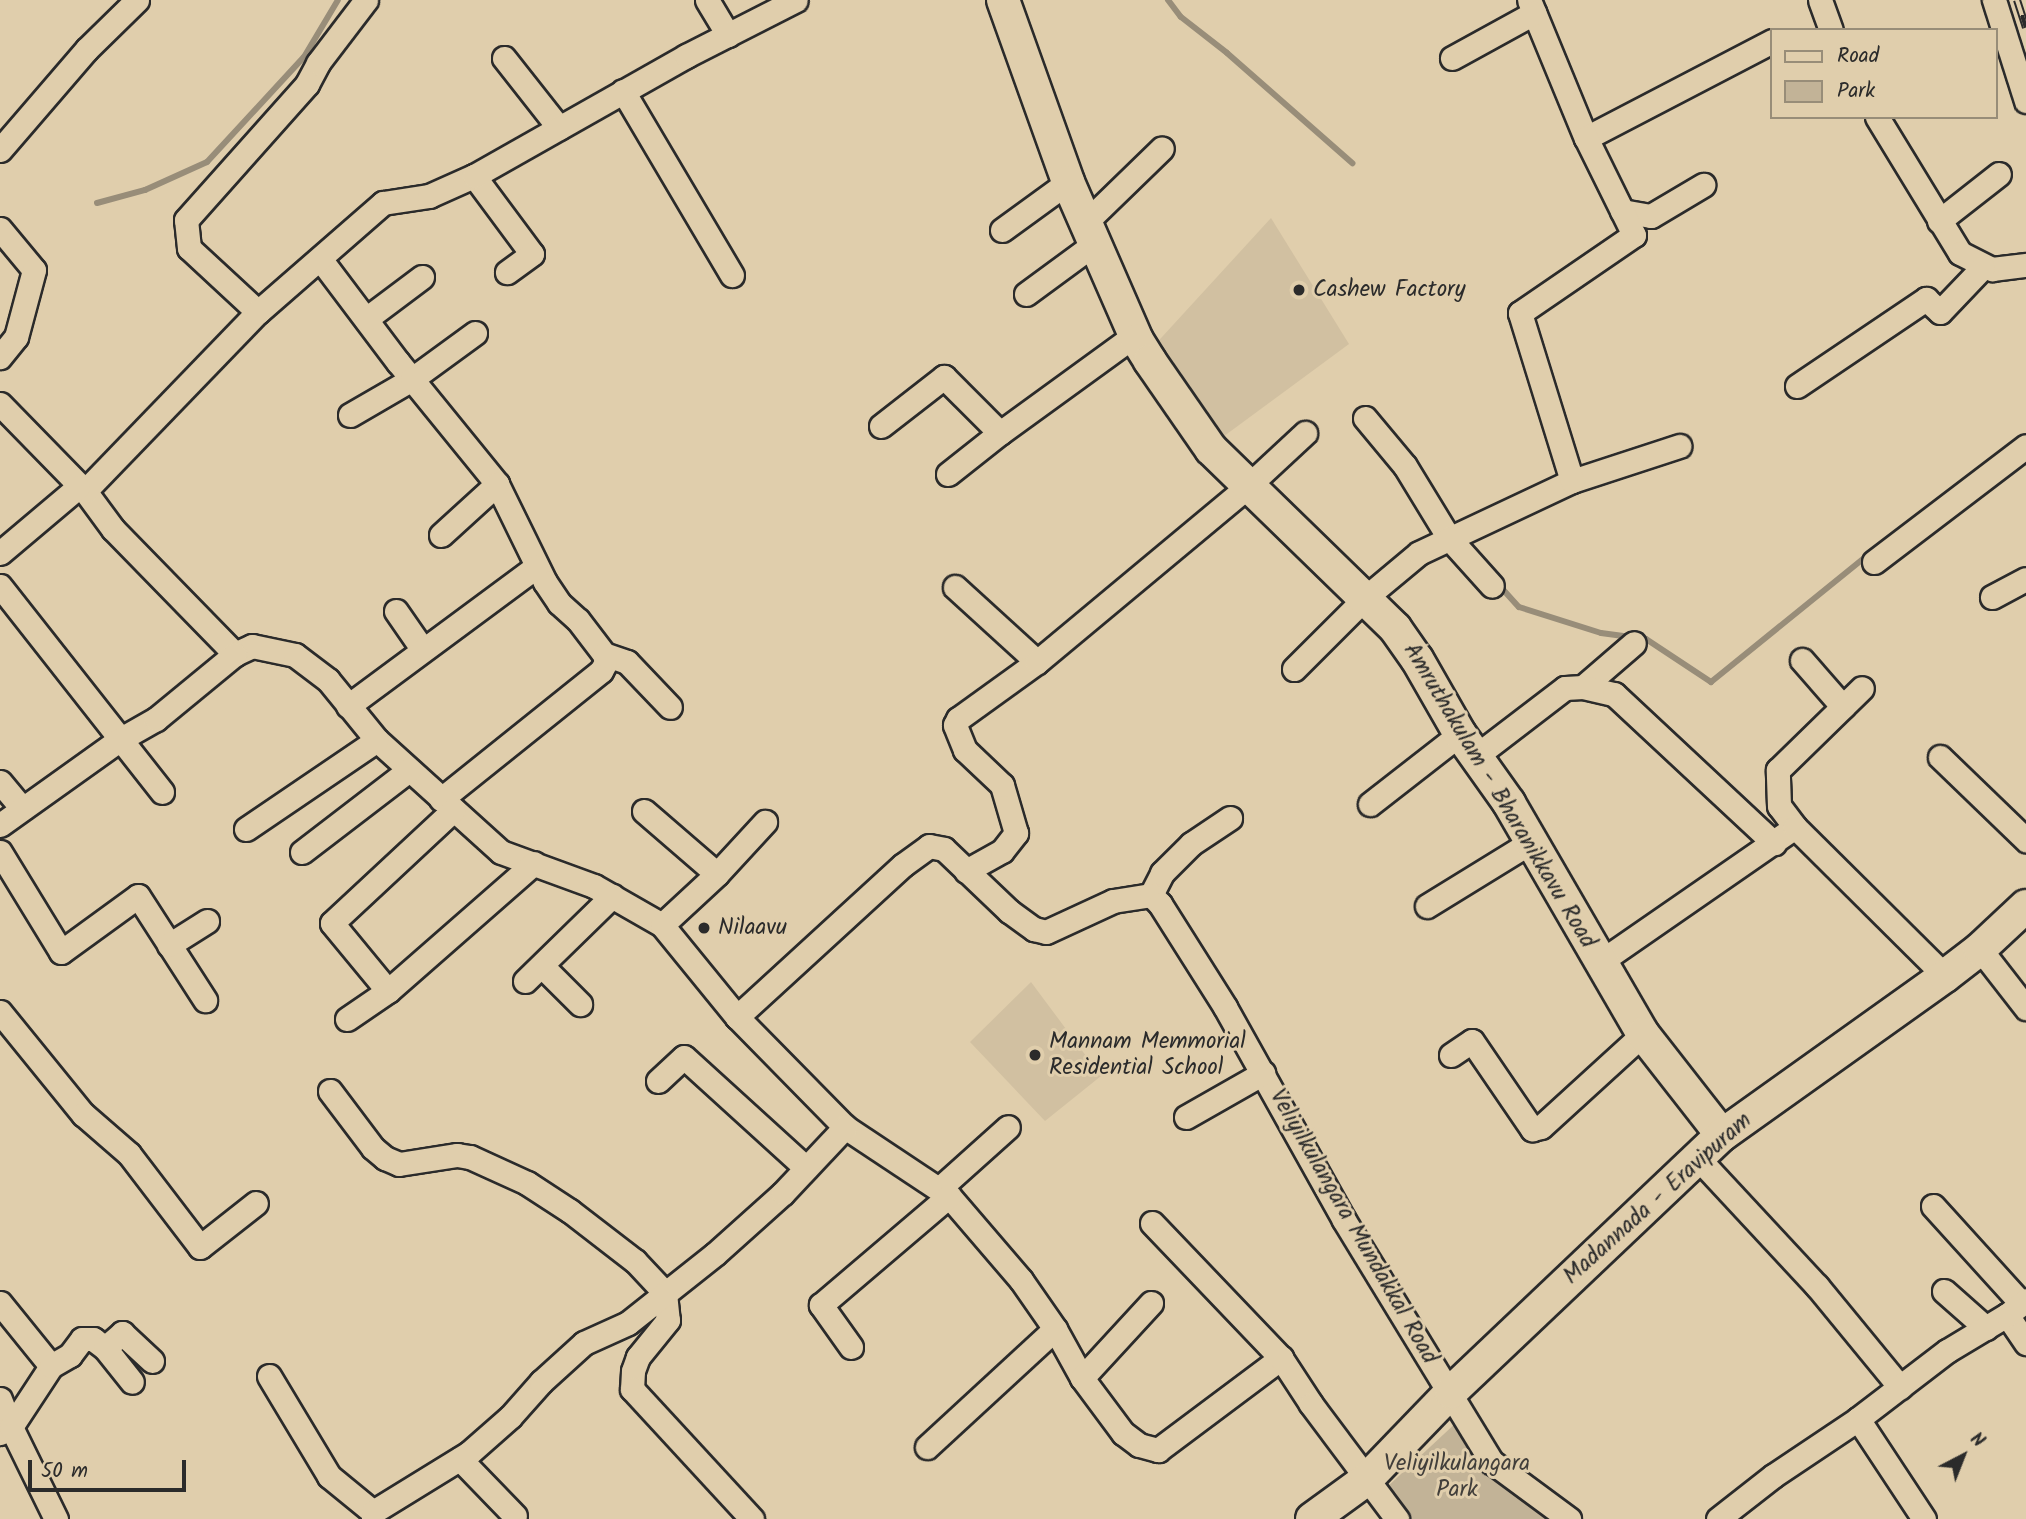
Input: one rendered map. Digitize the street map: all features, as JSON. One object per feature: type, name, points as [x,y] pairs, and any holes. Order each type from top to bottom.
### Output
[{"type":"street","points":[[0,150],[87,49],[137,0]]},
{"type":"street","points":[[258,312],[189,248],[186,220],[307,84],[318,63],[366,0]]},
{"type":"street","points":[[708,0],[728,35]]},
{"type":"street","points":[[0,553],[82,489],[258,312],[383,204],[429,196],[474,176],[623,92],[796,0]]},
{"type":"street","name":"Amruthakulam - Bharanikkavu Road","points":[[1003,0],[1068,182],[1135,335],[1210,449],[1395,628],[1418,659],[1468,745],[1509,803],[1643,1034],[1721,1135]]},
{"type":"street","points":[[1820,0],[1830,28]]},
{"type":"street","points":[[1994,0],[2026,101]]},
{"type":"street","points":[[1452,58],[1531,7],[1586,138],[1633,235],[1520,313],[1572,481]]},
{"type":"street","points":[[1586,138],[1770,42]]},
{"type":"street","points":[[504,58],[559,128]]},
{"type":"street","points":[[623,92],[732,275]]},
{"type":"street","points":[[1878,119],[1960,253],[1992,270],[2026,265]]},
{"type":"street","points":[[1026,294],[1090,233],[1162,148]]},
{"type":"street","points":[[1939,221],[1999,174]]},
{"type":"street","points":[[474,176],[532,254],[507,272]]},
{"type":"street","points":[[1002,230],[1068,182]]},
{"type":"street","points":[[1622,211],[1651,216],[1703,185]]},
{"type":"street","points":[[0,229],[34,270],[16,337],[0,357]]},
{"type":"street","points":[[321,260],[497,484],[536,567],[559,603],[578,620],[604,654],[606,662],[601,671],[447,805],[332,923],[388,991]]},
{"type":"street","points":[[1797,386],[1926,299],[1940,312],[1983,267]]},
{"type":"street","points":[[366,319],[422,277]]},
{"type":"street","points":[[350,415],[412,379],[475,333]]},
{"type":"street","points":[[948,474],[1000,432],[1135,335]]},
{"type":"street","points":[[881,425],[944,377],[1000,432]]},
{"type":"street","points":[[0,404],[82,489],[113,529],[234,654]]},
{"type":"street","points":[[1365,418],[1405,466],[1449,538],[1492,586]]},
{"type":"street","points":[[966,871],[1002,851],[1016,833],[1002,785],[965,750],[955,725],[973,706],[1037,662],[1248,486],[1305,433]]},
{"type":"street","points":[[1294,669],[1365,598],[1419,553],[1572,481],[1679,446]]},
{"type":"street","points":[[1874,562],[2026,446]]},
{"type":"street","points":[[441,535],[497,484]]},
{"type":"street","points":[[348,706],[536,567]]},
{"type":"street","points":[[1992,597],[2026,579]]},
{"type":"street","points":[[0,586],[162,792]]},
{"type":"street","points":[[955,587],[1037,662]]},
{"type":"street","points":[[396,611],[424,650]]},
{"type":"street","points":[[1583,687],[1634,643]]},
{"type":"street","points":[[0,825],[119,740],[156,719],[234,654],[252,646],[295,655],[328,680],[377,740],[501,852],[612,896],[662,925],[737,1017],[845,1128],[945,1192],[1021,1280],[1055,1329],[1082,1378],[1122,1433],[1139,1446],[1158,1450],[1280,1358]]},
{"type":"street","points":[[604,654],[627,662],[670,707]]},
{"type":"street","points":[[1802,660],[1843,707]]},
{"type":"street","points":[[1370,804],[1565,688],[1583,687],[1614,694],[1774,843]]},
{"type":"street","points":[[1862,688],[1778,770],[1779,806],[1795,827],[1945,976]]},
{"type":"street","points":[[246,829],[377,740]]},
{"type":"street","points":[[1940,757],[2026,840]]},
{"type":"street","points":[[302,852],[409,769]]},
{"type":"street","points":[[0,782],[22,808]]},
{"type":"street","points":[[644,811],[716,874]]},
{"type":"street","points":[[737,1017],[903,865],[929,846],[944,849],[1009,911],[1034,929],[1046,932],[1113,901],[1151,895],[1162,873],[1191,844],[1230,818]]},
{"type":"street","points":[[662,925],[716,874],[765,821]]},
{"type":"street","points":[[1600,962],[1795,827]]},
{"type":"street","points":[[1427,906],[1531,842]]},
{"type":"street","points":[[0,852],[61,952],[138,896],[205,1000]]},
{"type":"street","points":[[347,1019],[388,991],[534,863]]},
{"type":"street","name":"Veliyilkulangara Mundakkal Road","points":[[1151,895],[1160,904],[1225,1007],[1344,1220],[1492,1462],[1569,1519]]},
{"type":"street","points":[[580,1004],[534,974],[612,896]]},
{"type":"street","name":"Madannada - Eravipuram","points":[[1312,1519],[1367,1479],[1451,1392],[1721,1135],[1945,976],[1980,949],[2026,906]]},
{"type":"street","points":[[169,945],[207,921]]},
{"type":"street","points":[[1980,949],[2026,1008]]},
{"type":"street","points":[[0,1012],[83,1114],[129,1154],[200,1247],[256,1203]]},
{"type":"street","points":[[1451,1055],[1472,1041],[1532,1129],[1541,1127],[1643,1034]]},
{"type":"street","points":[[658,1081],[684,1057],[806,1168]]},
{"type":"street","points":[[1186,1116],[1263,1073]]},
{"type":"street","points":[[330,1091],[373,1148],[385,1158],[398,1164],[457,1155],[470,1157],[527,1183],[570,1211],[635,1261],[665,1293],[667,1320],[638,1357],[633,1371],[632,1389],[752,1519]]},
{"type":"street","points":[[851,1347],[821,1305],[945,1192],[1008,1127]]},
{"type":"street","points":[[269,1377],[329,1476],[373,1515],[460,1459],[510,1417],[541,1382],[584,1343],[628,1323],[665,1293],[749,1224],[845,1128]]},
{"type":"street","points":[[1697,1157],[1817,1286],[1900,1387]]},
{"type":"street","points":[[1933,1206],[2018,1306],[2026,1343]]},
{"type":"street","points":[[1153,1223],[1280,1358],[1397,1519]]},
{"type":"street","points":[[1944,1291],[1986,1328]]},
{"type":"street","points":[[0,1303],[51,1366]]},
{"type":"street","points":[[1082,1378],[1151,1303]]},
{"type":"street","points":[[1718,1519],[1773,1476],[1857,1419],[1947,1351],[2018,1306]]},
{"type":"street","points":[[927,1447],[1055,1329]]},
{"type":"street","points":[[105,1348],[122,1333],[152,1361]]},
{"type":"street","points":[[5,1430],[51,1366],[70,1355],[82,1339],[93,1339],[105,1348],[132,1382]]},
{"type":"street","points":[[0,1399],[5,1430],[56,1519]]},
{"type":"street","points":[[1857,1419],[1924,1519]]},
{"type":"street","points":[[460,1459],[515,1516]]},
{"type":"shaded area","name":"Cashew Factory","points":[[1271,218],[1349,344],[1216,442],[1151,349]]},
{"type":"shaded area","points":[[1031,982],[1101,1076],[1045,1121],[970,1042]]},
{"type":"green space","name":"Veliyilkulangara Park","points":[[1459,1420],[1554,1519],[1408,1519],[1386,1488]]},
{"type":"waterway","points":[[97,203],[145,190],[207,162],[304,57],[338,0]]},
{"type":"waterway","points":[[1168,0],[1181,17],[1227,53],[1352,163]]},
{"type":"waterway","points":[[1498,584],[1519,607],[1601,633],[1646,639],[1711,682],[1869,554]]},
{"type":"railway","points":[[2017,0],[2026,28]]},
{"type":"place","name":"Cashew Factory","points":[[1299,290]]},
{"type":"place","name":"Nilaavu","points":[[704,928]]},
{"type":"place","name":"Mannam Memmorial Residential School","points":[[1035,1055]]}]
